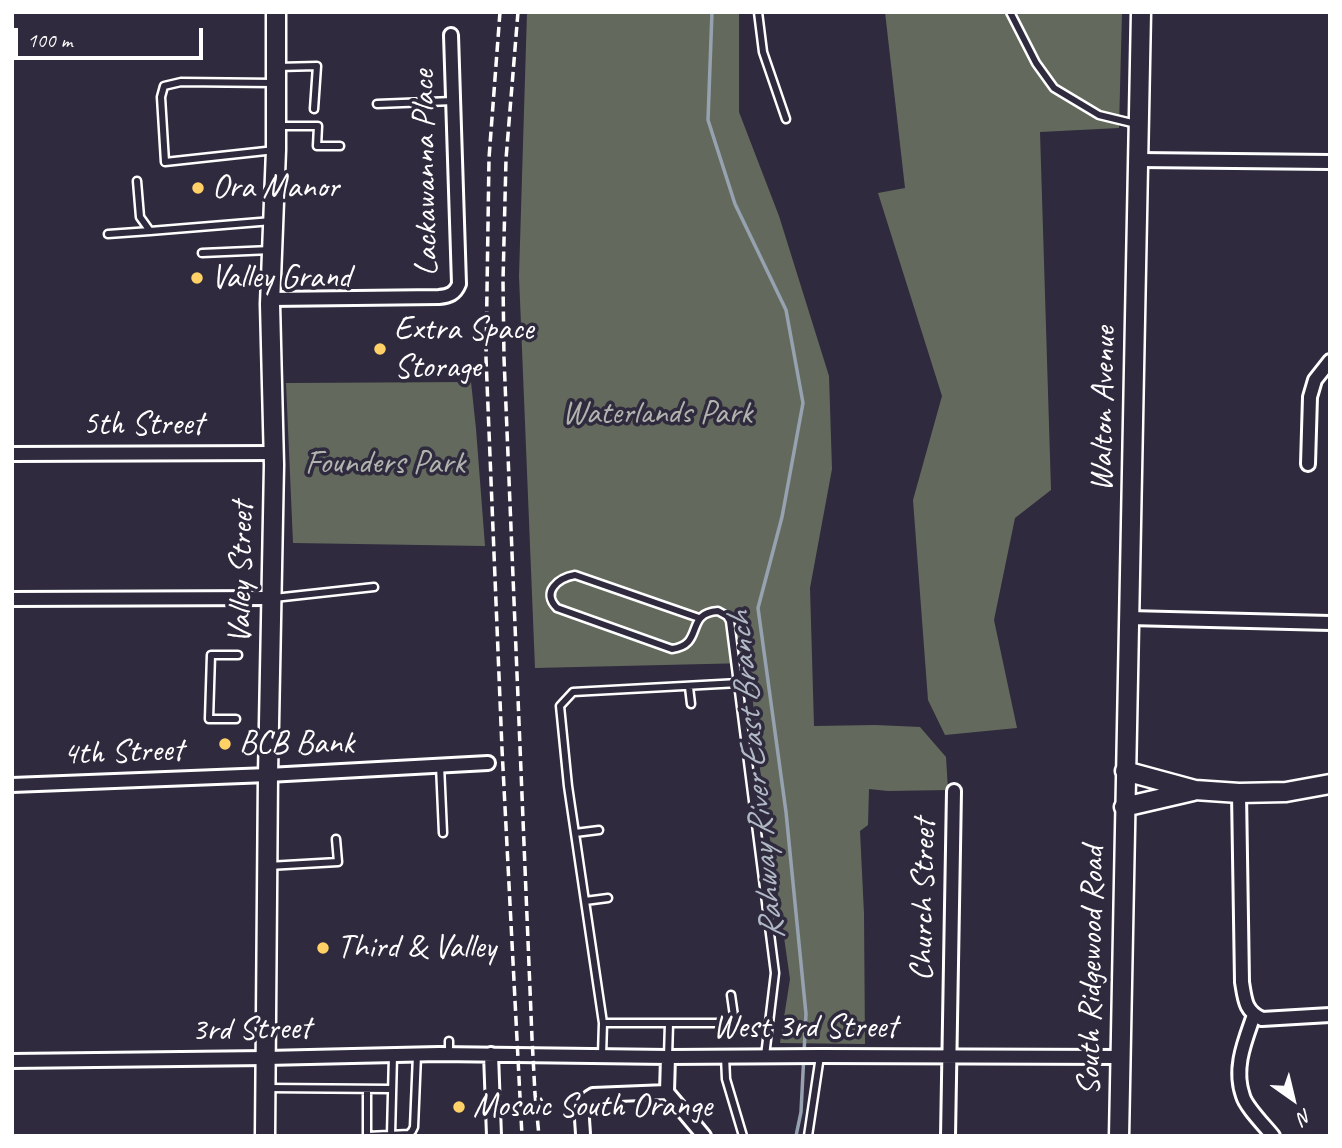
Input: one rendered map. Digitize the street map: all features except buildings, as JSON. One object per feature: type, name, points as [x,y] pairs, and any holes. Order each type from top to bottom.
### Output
[{"type":"street","name":"Valley Street","points":[[265,1136],[274,453],[270,299],[276,150],[276,12]]},
{"type":"street","name":"Walton Avenue","points":[[1124,807],[1141,12]]},
{"type":"street","name":"Lackawanna Place","points":[[270,299],[439,297],[449,296],[457,291],[459,284],[451,35]]},
{"type":"street","points":[[1139,160],[1330,162]]},
{"type":"street","points":[[1308,464],[1310,397],[1315,380],[1330,361]]},
{"type":"street","name":"5th Street","points":[[12,454],[274,453]]},
{"type":"street","points":[[12,598],[272,598]]},
{"type":"street","points":[[1129,618],[1330,623]]},
{"type":"street","name":"4th Street","points":[[12,785],[488,763]]},
{"type":"street","points":[[1125,771],[1195,790],[1239,793],[1286,792],[1330,784]]},
{"type":"street","points":[[1124,807],[1195,790]]},
{"type":"street","name":"Church Street","points":[[948,1136],[954,791]]},
{"type":"street","points":[[1239,793],[1242,982],[1248,1008],[1262,1019],[1330,1015]]},
{"type":"street","name":"South Ridgewood Road","points":[[1119,1136],[1124,807]]},
{"type":"street","points":[[1254,1015],[1243,1046],[1239,1071],[1243,1097],[1273,1136]]},
{"type":"street","name":"3rd Street","points":[[12,1061],[417,1055],[449,1048],[491,1054]]},
{"type":"street","points":[[491,1054],[494,1136]]},
{"type":"street","name":"West 3rd Street","points":[[491,1054],[668,1057],[1120,1057]]},
{"type":"street","points":[[668,1057],[667,1092],[704,1136]]},
{"type":"street","points":[[583,1136],[582,1105],[588,1097],[667,1092]]},
{"type":"lane","points":[[758,12],[764,52],[786,119]]},
{"type":"lane","points":[[1010,12],[1035,63],[1054,88],[1099,115],[1138,124]]},
{"type":"lane","points":[[276,150],[165,162],[161,97],[164,86],[181,82],[231,83],[317,66],[314,109]]},
{"type":"lane","points":[[377,104],[453,101]]},
{"type":"lane","points":[[276,126],[318,125],[317,146],[340,146]]},
{"type":"lane","points":[[137,181],[140,217],[150,231]]},
{"type":"lane","points":[[108,234],[274,221]]},
{"type":"lane","points":[[202,253],[272,249]]},
{"type":"lane","points":[[699,618],[575,575],[557,582],[550,596],[557,608],[672,649],[683,647],[691,640],[699,618],[705,613],[718,611],[730,621],[775,973],[765,1056]]},
{"type":"lane","points":[[272,598],[374,587]]},
{"type":"lane","points":[[236,719],[209,719],[211,655],[238,655]]},
{"type":"lane","points":[[602,1055],[603,1023],[575,833],[560,706],[573,692],[739,683]]},
{"type":"lane","points":[[689,687],[691,704]]},
{"type":"lane","points":[[440,765],[443,833]]},
{"type":"lane","points":[[575,833],[599,830]]},
{"type":"lane","points":[[267,866],[338,862],[336,839]]},
{"type":"lane","points":[[585,901],[608,898]]},
{"type":"lane","points":[[603,1023],[735,1023],[731,995]]},
{"type":"lane","points":[[668,1057],[669,1023]]},
{"type":"lane","points":[[391,1135],[393,1055]]},
{"type":"lane","points":[[367,1089],[367,1136],[409,1134],[414,1127],[417,1055]]},
{"type":"lane","points":[[726,1056],[726,1079],[743,1136]]},
{"type":"lane","points":[[808,1136],[819,1056]]},
{"type":"lane","points":[[265,1088],[392,1089]]},
{"type":"green space","name":"Waterlands Park","points":[[527,12],[739,12],[739,112],[779,216],[829,376],[832,469],[810,588],[814,726],[920,727],[946,757],[948,790],[869,789],[868,825],[860,831],[865,1044],[780,1043],[790,979],[759,762],[749,663],[535,668],[519,276]]},
{"type":"green space","points":[[885,12],[1122,12],[1119,128],[1040,132],[1051,490],[1015,518],[994,620],[1017,728],[945,735],[928,700],[913,500],[942,396],[878,193],[905,188]]},
{"type":"green space","name":"Founders Park","points":[[471,382],[485,546],[293,543],[286,383]]},
{"type":"waterway","name":"Rahway River East Branch","points":[[712,12],[708,120],[735,204],[786,310],[803,403],[782,517],[758,608],[786,812],[806,1014],[801,1112],[796,1136]]},
{"type":"railway","points":[[500,12],[489,158],[486,358],[522,1136]]},
{"type":"railway","points":[[518,12],[506,159],[504,358],[532,1038],[539,1136]]},
{"type":"place","name":"Ora Manor","points":[[198,188]]},
{"type":"place","name":"Valley Grand","points":[[197,278]]},
{"type":"place","name":"Extra Space Storage","points":[[380,349]]},
{"type":"place","name":"BCB Bank","points":[[225,744]]},
{"type":"place","name":"Third & Valley","points":[[323,948]]},
{"type":"place","name":"Mosaic South Orange","points":[[459,1107]]}]
